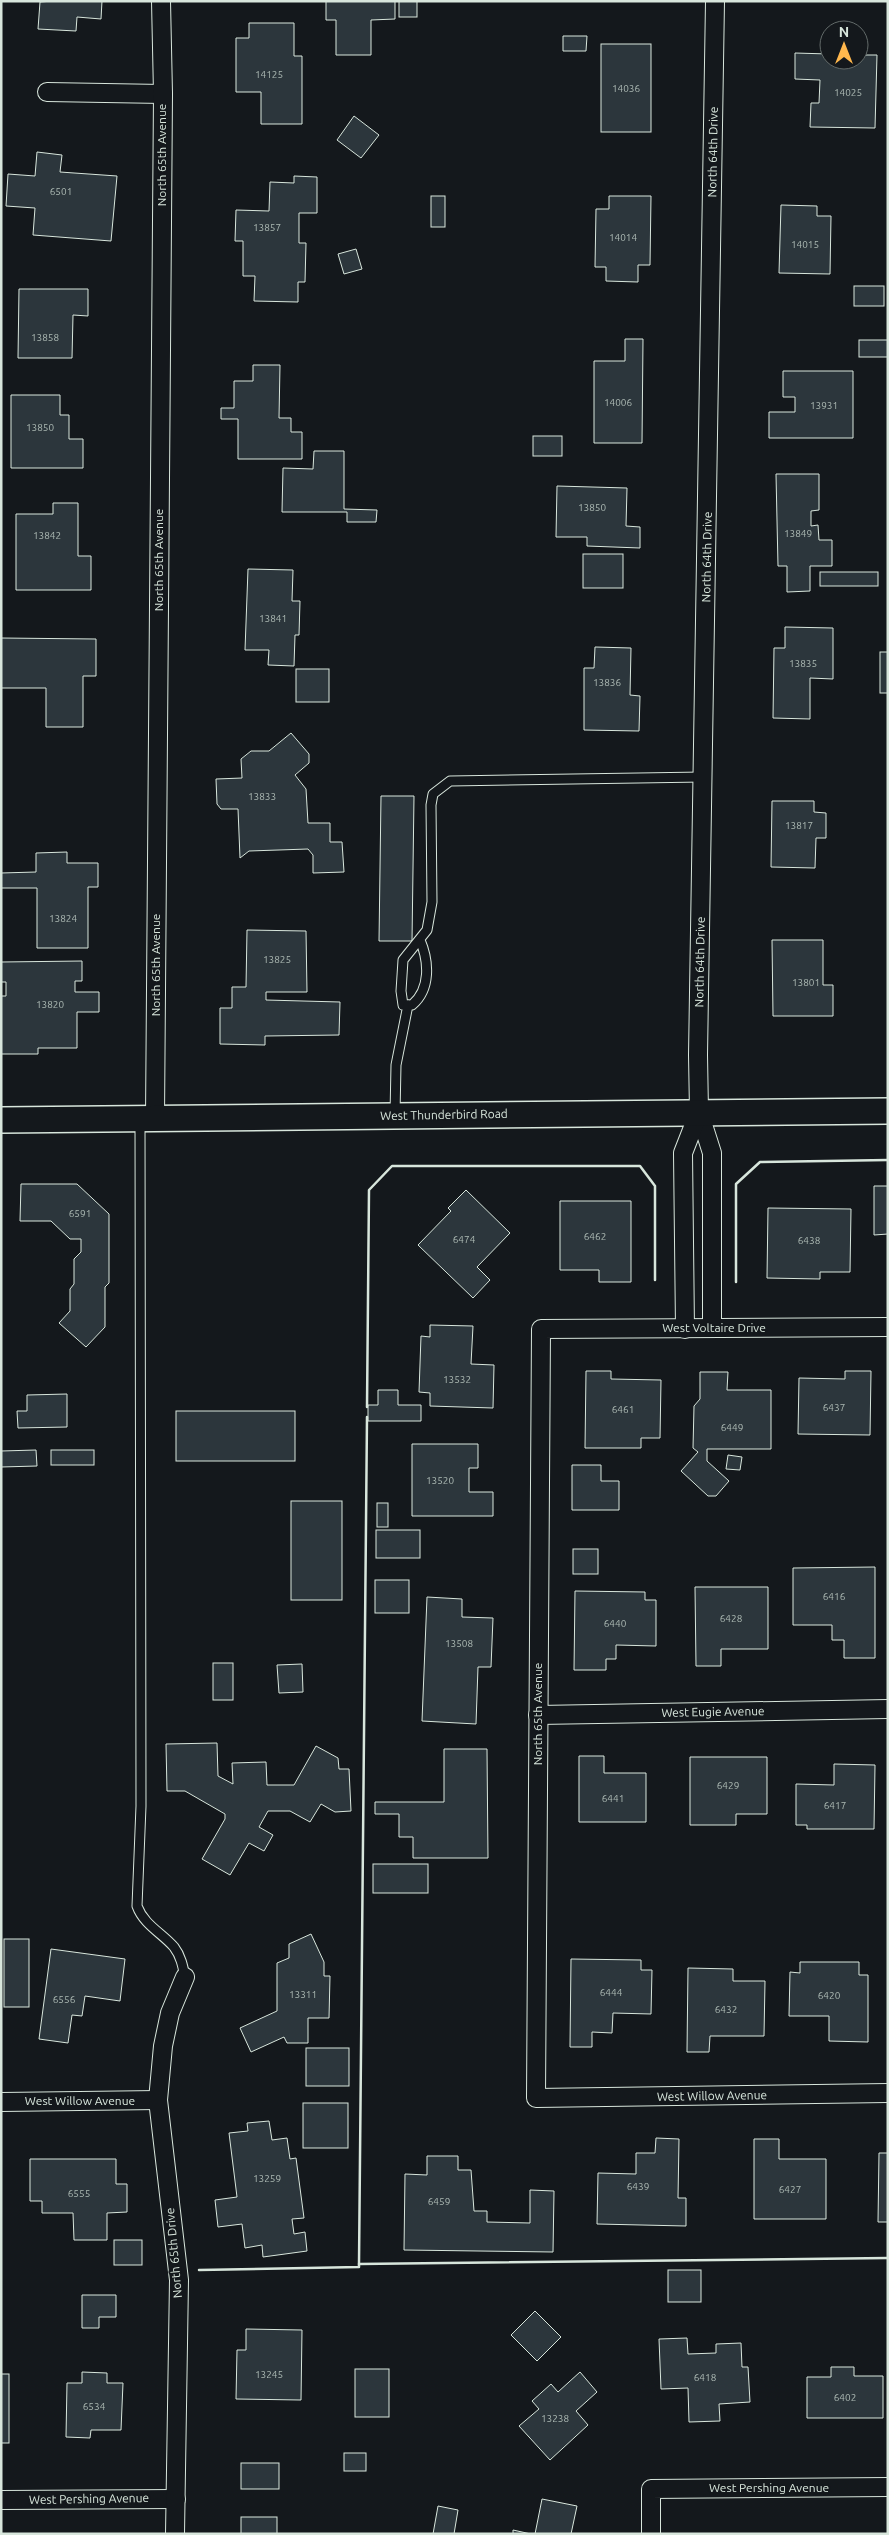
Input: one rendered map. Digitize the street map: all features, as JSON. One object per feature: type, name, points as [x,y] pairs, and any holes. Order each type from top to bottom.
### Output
[{"type":"main road","name":"West Thunderbird Road","points":[[1,1120],[888,1110]]},
{"type":"street","name":"North 65th Avenue","points":[[148,1118],[163,94],[162,1]]},
{"type":"street","name":"North 64th Drive","points":[[712,1328],[712,1153],[699,1112],[715,1]]},
{"type":"street","points":[[47,92],[163,94]]},
{"type":"street","name":"North 64th Drive","points":[[685,1329],[683,1153],[699,1112]]},
{"type":"street","points":[[684,1238],[712,1238]]},
{"type":"street","name":"West Voltaire Drive","points":[[541,1329],[888,1327]]},
{"type":"street","name":"North 65th Avenue","points":[[536,2098],[541,1329]]},
{"type":"street","name":"West Eugie Avenue","points":[[538,1715],[888,1709]]},
{"type":"street","name":"North 65th Drive","points":[[176,2534],[179,2280],[158,2100],[163,2046],[170,2013],[185,1977]]},
{"type":"street","name":"West Willow Avenue","points":[[536,2098],[888,2093]]},
{"type":"street","name":"West Willow Avenue","points":[[1,2102],[158,2100]]},
{"type":"street","name":"West Pershing Avenue","points":[[651,2534],[651,2489],[888,2487]]},
{"type":"street","name":"West Pershing Avenue","points":[[1,2500],[176,2498]]},
{"type":"lane","points":[[420,940],[427,957],[427,973],[419,999],[412,1006],[403,1004],[401,991],[403,960],[428,930],[432,902],[431,805],[433,794],[450,781],[703,777]]},
{"type":"lane","points":[[395,1115],[396,1065],[408,1005]]},
{"type":"lane","points":[[148,1118],[139,1406],[141,1797],[137,1906],[141,1916],[174,1948],[181,1959],[185,1977]]},
{"type":"building","points":[[102,1],[101,19],[77,17],[76,31],[38,29],[40,2]]},
{"type":"building","points":[[326,1],[395,1],[395,19],[371,20],[371,55],[336,55],[336,20],[326,20]]},
{"type":"building","points":[[399,1],[417,1],[417,17],[399,17]]},
{"type":"building","points":[[249,23],[294,23],[294,56],[302,56],[302,124],[261,124],[261,92],[236,92],[236,38],[249,38]]},
{"type":"building","points":[[563,36],[587,36],[586,51],[563,51]]},
{"type":"building","points":[[601,44],[651,44],[651,132],[601,132]]},
{"type":"building","points":[[795,53],[819,54],[819,70],[869,70],[869,55],[877,55],[875,128],[810,127],[811,103],[819,103],[820,80],[795,79]]},
{"type":"building","points":[[354,116],[379,135],[361,158],[337,140]]},
{"type":"building","points":[[37,152],[62,155],[60,172],[117,176],[111,241],[33,235],[35,208],[6,206],[8,174],[35,176]]},
{"type":"building","points":[[294,176],[317,177],[317,213],[299,213],[299,243],[306,243],[305,282],[298,282],[298,302],[254,301],[255,276],[243,276],[243,241],[235,241],[236,210],[269,211],[270,182],[294,183]]},
{"type":"building","points":[[431,196],[445,196],[445,227],[431,227]]},
{"type":"building","points":[[609,196],[651,196],[650,265],[638,265],[638,282],[606,281],[606,267],[595,267],[596,209],[609,209]]},
{"type":"building","points":[[781,205],[817,206],[817,216],[831,216],[830,274],[779,273]]},
{"type":"building","points":[[356,249],[362,269],[344,274],[338,254]]},
{"type":"building","points":[[854,286],[884,286],[884,306],[854,306]]},
{"type":"building","points":[[19,289],[88,289],[88,316],[73,315],[72,358],[18,358]]},
{"type":"building","points":[[625,339],[643,339],[642,443],[594,443],[594,361],[625,361]]},
{"type":"building","points":[[859,340],[888,340],[888,357],[859,357]]},
{"type":"building","points":[[253,365],[280,365],[279,418],[291,418],[291,432],[302,432],[302,459],[238,459],[238,419],[221,419],[221,408],[234,408],[234,381],[253,381]]},
{"type":"building","points":[[783,371],[853,371],[853,438],[769,438],[769,412],[795,412],[795,397],[783,397]]},
{"type":"building","points":[[11,395],[60,395],[60,415],[69,415],[69,439],[83,439],[83,468],[11,468]]},
{"type":"building","points":[[533,436],[562,436],[562,456],[533,456]]},
{"type":"building","points":[[314,451],[344,451],[344,509],[377,510],[376,522],[347,522],[347,512],[282,512],[283,468],[313,469]]},
{"type":"building","points":[[776,474],[819,474],[819,510],[811,511],[811,526],[818,525],[819,540],[832,540],[832,566],[810,566],[810,591],[787,592],[787,566],[778,566]]},
{"type":"building","points":[[557,486],[627,488],[626,526],[640,527],[640,548],[587,546],[587,537],[556,537]]},
{"type":"building","points":[[53,503],[78,503],[78,556],[91,556],[91,590],[16,590],[16,514],[53,514]]},
{"type":"building","points":[[583,554],[623,554],[623,588],[583,588]]},
{"type":"building","points":[[248,569],[293,570],[292,601],[300,601],[299,635],[295,635],[294,666],[268,665],[269,650],[245,650]]},
{"type":"building","points":[[820,572],[878,572],[878,586],[820,586]]},
{"type":"building","points":[[785,627],[833,628],[833,679],[810,678],[810,719],[773,718],[774,648],[785,648]]},
{"type":"building","points":[[1,638],[96,639],[96,676],[83,676],[83,727],[46,727],[46,688],[1,688]]},
{"type":"building","points":[[595,647],[631,648],[630,695],[640,696],[639,731],[584,730],[584,668],[594,668]]},
{"type":"building","points":[[880,652],[888,652],[888,693],[880,693]]},
{"type":"building","points":[[296,669],[329,669],[329,702],[296,702]]},
{"type":"building","points":[[291,733],[309,754],[309,763],[295,775],[306,789],[308,823],[330,823],[330,842],[342,842],[344,872],[313,873],[313,855],[308,849],[249,851],[240,858],[238,809],[221,809],[217,804],[216,779],[242,778],[241,759],[251,751],[269,751]]},
{"type":"building","points":[[381,796],[414,796],[412,941],[379,941]]},
{"type":"building","points":[[772,801],[814,801],[814,812],[826,813],[826,838],[816,838],[815,868],[771,867]]},
{"type":"building","points":[[67,852],[67,863],[98,863],[98,887],[88,887],[88,948],[37,948],[37,888],[1,888],[1,873],[36,872],[36,853]]},
{"type":"building","points":[[247,930],[306,931],[307,992],[266,992],[266,1000],[340,1002],[339,1035],[265,1036],[265,1045],[220,1044],[220,1008],[232,1008],[232,987],[246,987]]},
{"type":"building","points":[[772,940],[823,940],[823,985],[833,985],[833,1016],[773,1016]]},
{"type":"building","points":[[82,961],[82,981],[75,981],[75,992],[99,992],[99,1012],[77,1012],[77,1048],[38,1048],[38,1054],[1,1054],[1,996],[6,996],[6,982],[1,982],[1,962]]},
{"type":"building","points":[[21,1184],[77,1184],[109,1214],[109,1283],[105,1287],[105,1327],[86,1347],[59,1323],[70,1311],[70,1289],[74,1284],[74,1259],[81,1252],[81,1239],[70,1239],[51,1221],[20,1221]]},
{"type":"building","points":[[874,1186],[888,1186],[888,1234],[874,1235]]},
{"type":"building","points":[[466,1190],[510,1233],[477,1267],[490,1280],[473,1298],[418,1245],[451,1211],[448,1208]]},
{"type":"building","points":[[560,1201],[631,1201],[631,1282],[599,1282],[599,1270],[560,1270]]},
{"type":"building","points":[[768,1208],[851,1209],[850,1272],[820,1272],[820,1279],[767,1278]]},
{"type":"building","points":[[430,1325],[473,1326],[471,1364],[494,1365],[493,1408],[430,1406],[430,1393],[419,1392],[421,1336],[430,1337]]},
{"type":"building","points":[[586,1371],[611,1371],[611,1379],[661,1380],[660,1438],[641,1438],[641,1448],[585,1448]]},
{"type":"building","points":[[845,1371],[871,1371],[870,1435],[798,1434],[799,1378],[845,1379]]},
{"type":"building","points":[[700,1372],[728,1372],[727,1390],[771,1390],[771,1449],[707,1449],[707,1461],[729,1481],[716,1496],[708,1496],[681,1471],[698,1452],[693,1448],[694,1406],[700,1399]]},
{"type":"building","points":[[378,1390],[398,1390],[398,1405],[421,1405],[421,1421],[368,1421],[368,1405],[378,1405]]},
{"type":"building","points":[[67,1394],[67,1427],[18,1428],[17,1411],[27,1411],[27,1395]]},
{"type":"building","points":[[176,1411],[295,1411],[295,1461],[176,1461]]},
{"type":"building","points":[[412,1444],[478,1444],[478,1468],[469,1468],[469,1492],[493,1492],[493,1516],[412,1516]]},
{"type":"building","points":[[36,1450],[37,1466],[1,1467],[1,1451]]},
{"type":"building","points":[[51,1450],[94,1450],[94,1465],[51,1465]]},
{"type":"building","points":[[728,1455],[742,1457],[740,1470],[726,1469]]},
{"type":"building","points":[[572,1465],[601,1465],[601,1481],[619,1481],[619,1510],[572,1510]]},
{"type":"building","points":[[291,1501],[342,1501],[342,1600],[291,1600]]},
{"type":"building","points":[[377,1503],[388,1503],[388,1527],[377,1527]]},
{"type":"building","points":[[376,1530],[420,1530],[420,1558],[376,1558]]},
{"type":"building","points":[[573,1549],[598,1549],[598,1574],[573,1574]]},
{"type":"building","points":[[875,1567],[875,1658],[844,1658],[844,1640],[832,1640],[832,1625],[793,1625],[793,1568]]},
{"type":"building","points":[[375,1580],[409,1580],[409,1613],[375,1613]]},
{"type":"building","points":[[695,1587],[768,1587],[768,1649],[721,1649],[721,1666],[696,1666]]},
{"type":"building","points":[[575,1591],[645,1592],[645,1600],[656,1600],[656,1646],[616,1645],[616,1659],[606,1659],[606,1670],[574,1670]]},
{"type":"building","points":[[427,1597],[462,1599],[462,1617],[493,1618],[491,1667],[478,1667],[476,1724],[422,1721]]},
{"type":"building","points":[[213,1663],[233,1663],[233,1700],[213,1700]]},
{"type":"building","points":[[302,1664],[303,1692],[279,1693],[277,1665]]},
{"type":"building","points":[[217,1743],[218,1776],[233,1784],[232,1763],[266,1762],[267,1785],[294,1785],[316,1746],[338,1758],[339,1769],[349,1769],[351,1811],[335,1812],[321,1804],[310,1822],[290,1811],[268,1811],[259,1827],[273,1835],[264,1851],[249,1843],[230,1875],[202,1859],[225,1819],[225,1814],[185,1791],[167,1791],[166,1744]]},
{"type":"building","points":[[444,1749],[487,1749],[488,1858],[413,1858],[413,1837],[399,1837],[399,1814],[375,1814],[375,1802],[444,1802]]},
{"type":"building","points":[[579,1756],[604,1756],[604,1773],[646,1773],[646,1822],[579,1822]]},
{"type":"building","points":[[690,1757],[767,1757],[767,1814],[736,1814],[736,1825],[690,1825]]},
{"type":"building","points":[[834,1764],[875,1765],[874,1829],[807,1829],[807,1825],[796,1825],[796,1784],[834,1785]]},
{"type":"building","points":[[373,1864],[428,1864],[428,1893],[373,1893]]},
{"type":"building","points":[[311,1934],[324,1962],[324,1976],[330,1976],[329,2018],[308,2018],[308,2043],[287,2043],[284,2037],[251,2052],[240,2028],[277,2011],[277,1963],[289,1958],[289,1944]]},
{"type":"building","points":[[4,1939],[29,1939],[29,2007],[4,2007]]},
{"type":"building","points":[[51,1949],[125,1959],[120,2001],[85,1996],[82,2016],[72,2015],[68,2043],[39,2039]]},
{"type":"building","points":[[571,1959],[641,1960],[641,1970],[652,1970],[651,2014],[613,2013],[612,2033],[592,2032],[592,2047],[570,2047]]},
{"type":"building","points":[[800,1962],[859,1962],[859,1975],[868,1975],[868,2042],[829,2041],[829,2016],[789,2016],[790,1972],[800,1973]]},
{"type":"building","points":[[688,1968],[733,1969],[733,1981],[765,1981],[764,2036],[710,2036],[709,2052],[687,2052]]},
{"type":"building","points":[[306,2048],[349,2048],[349,2086],[306,2086]]},
{"type":"building","points":[[303,2103],[348,2103],[348,2148],[303,2148]]},
{"type":"building","points":[[269,2121],[272,2140],[287,2138],[290,2159],[296,2158],[304,2218],[292,2219],[294,2234],[305,2232],[307,2251],[263,2257],[262,2245],[245,2248],[242,2224],[218,2227],[215,2200],[237,2197],[229,2133],[248,2131],[247,2123]]},
{"type":"building","points":[[656,2138],[679,2139],[678,2198],[686,2198],[686,2226],[597,2224],[598,2173],[636,2174],[636,2153],[655,2153]]},
{"type":"building","points":[[754,2139],[779,2139],[779,2159],[826,2159],[826,2219],[754,2219]]},
{"type":"building","points":[[879,2153],[888,2153],[888,2222],[878,2222]]},
{"type":"building","points":[[427,2156],[458,2156],[458,2170],[471,2170],[474,2211],[487,2211],[487,2222],[530,2223],[530,2190],[554,2191],[553,2252],[404,2250],[405,2174],[427,2175]]},
{"type":"building","points":[[30,2159],[116,2159],[116,2184],[127,2184],[127,2212],[107,2213],[107,2240],[74,2240],[73,2213],[42,2213],[42,2201],[30,2201]]},
{"type":"building","points":[[114,2240],[142,2240],[142,2265],[114,2265]]},
{"type":"building","points":[[668,2270],[701,2270],[701,2302],[668,2302]]},
{"type":"building","points":[[82,2295],[116,2295],[116,2317],[99,2317],[99,2328],[82,2328]]},
{"type":"building","points":[[535,2311],[561,2337],[537,2361],[511,2335]]},
{"type":"building","points":[[246,2329],[302,2330],[301,2400],[236,2399],[237,2350],[246,2350]]},
{"type":"building","points":[[687,2338],[688,2354],[716,2353],[716,2344],[741,2343],[742,2367],[748,2367],[750,2402],[719,2404],[720,2421],[689,2422],[688,2388],[661,2389],[659,2339]]},
{"type":"building","points":[[831,2367],[854,2367],[854,2376],[883,2376],[883,2418],[807,2418],[807,2377],[831,2377]]},
{"type":"building","points":[[355,2369],[389,2369],[389,2417],[355,2417]]},
{"type":"building","points":[[82,2372],[107,2373],[107,2383],[123,2383],[121,2430],[91,2430],[90,2438],[66,2437],[67,2383],[82,2383]]},
{"type":"building","points":[[580,2372],[597,2392],[576,2411],[588,2425],[550,2460],[519,2426],[539,2409],[532,2401],[551,2384],[558,2392]]},
{"type":"building","points":[[1,2374],[9,2374],[9,2443],[1,2443]]},
{"type":"building","points":[[344,2453],[366,2453],[366,2471],[344,2471]]},
{"type":"building","points":[[241,2463],[279,2463],[279,2489],[241,2489]]},
{"type":"building","points":[[542,2499],[577,2506],[571,2534],[535,2534]]},
{"type":"building","points":[[438,2506],[458,2510],[454,2534],[433,2534]]},
{"type":"building","points":[[241,2517],[277,2517],[277,2534],[241,2534]]},
{"type":"building","points":[[513,2530],[531,2534],[513,2534]]},
{"type":"wall","points":[[736,1282],[736,1184],[760,1162],[888,1160]]},
{"type":"wall","points":[[367,1407],[369,1190],[392,1166],[640,1166],[655,1186],[655,1280]]},
{"type":"wall","points":[[367,1417],[359,2264],[888,2258]]},
{"type":"wall","points":[[199,2270],[359,2267],[359,2264]]}]
